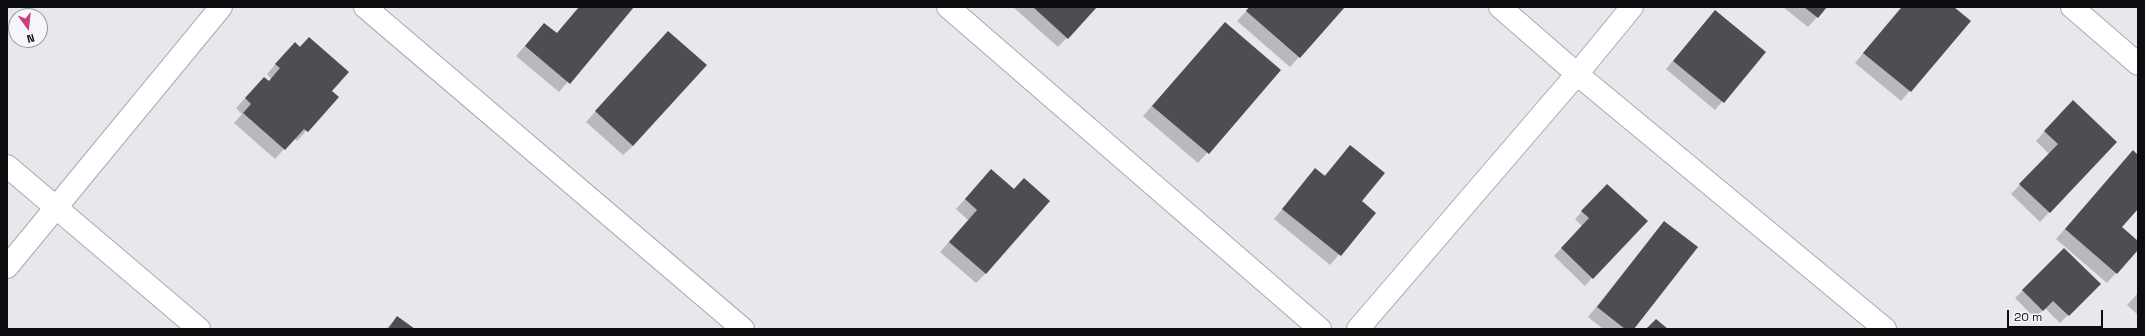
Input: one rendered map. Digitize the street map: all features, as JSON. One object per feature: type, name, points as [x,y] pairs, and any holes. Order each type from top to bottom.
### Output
[{"type":"street","points":[[7,267],[221,7]]},
{"type":"street","points":[[365,7],[743,329]]},
{"type":"street","points":[[948,7],[1320,329]]},
{"type":"street","points":[[1500,7],[1578,74],[1885,329]]},
{"type":"street","points":[[1358,329],[1578,74],[1632,7]]},
{"type":"street","points":[[2072,7],[2138,64]]},
{"type":"street","points":[[7,166],[199,329]]},
{"type":"building","points":[[579,7],[634,7],[570,84],[525,46],[544,23],[557,33]]},
{"type":"building","points":[[1033,7],[1097,7],[1068,39]]},
{"type":"building","points":[[1249,7],[1345,7],[1300,58],[1246,11]]},
{"type":"building","points":[[1804,7],[1827,7],[1818,18]]},
{"type":"building","points":[[1902,7],[1954,7],[1971,21],[1911,92],[1863,53]]},
{"type":"building","points":[[1715,10],[1766,52],[1724,103],[1673,61]]},
{"type":"building","points":[[1225,22],[1281,70],[1209,154],[1152,106]]},
{"type":"building","points":[[668,31],[707,65],[633,146],[595,111]]},
{"type":"building","points":[[309,37],[349,72],[332,91],[339,97],[308,132],[304,129],[285,150],[243,113],[251,104],[245,98],[264,77],[269,81],[280,68],[275,64],[295,42],[300,47]]},
{"type":"building","points":[[2073,100],[2117,142],[2050,213],[2019,184],[2058,144],[2044,131]]},
{"type":"building","points":[[1350,145],[1385,173],[1362,201],[1376,213],[1341,256],[1282,209],[1315,168],[1325,176]]},
{"type":"building","points":[[2133,150],[2138,155],[2138,209],[2122,227],[2138,241],[2138,250],[2117,274],[2065,229]]},
{"type":"building","points":[[991,169],[1014,189],[1024,178],[1050,201],[986,274],[949,242],[977,210],[965,199]]},
{"type":"building","points":[[1607,184],[1648,221],[1593,279],[1561,248],[1589,218],[1581,211]]},
{"type":"building","points":[[1664,221],[1698,247],[1634,329],[1625,329],[1597,307]]},
{"type":"building","points":[[2064,248],[2101,284],[2069,316],[2053,301],[2043,311],[2022,290]]},
{"type":"building","points":[[397,316],[415,329],[388,329]]},
{"type":"building","points":[[1656,319],[1668,329],[1646,329]]}]
